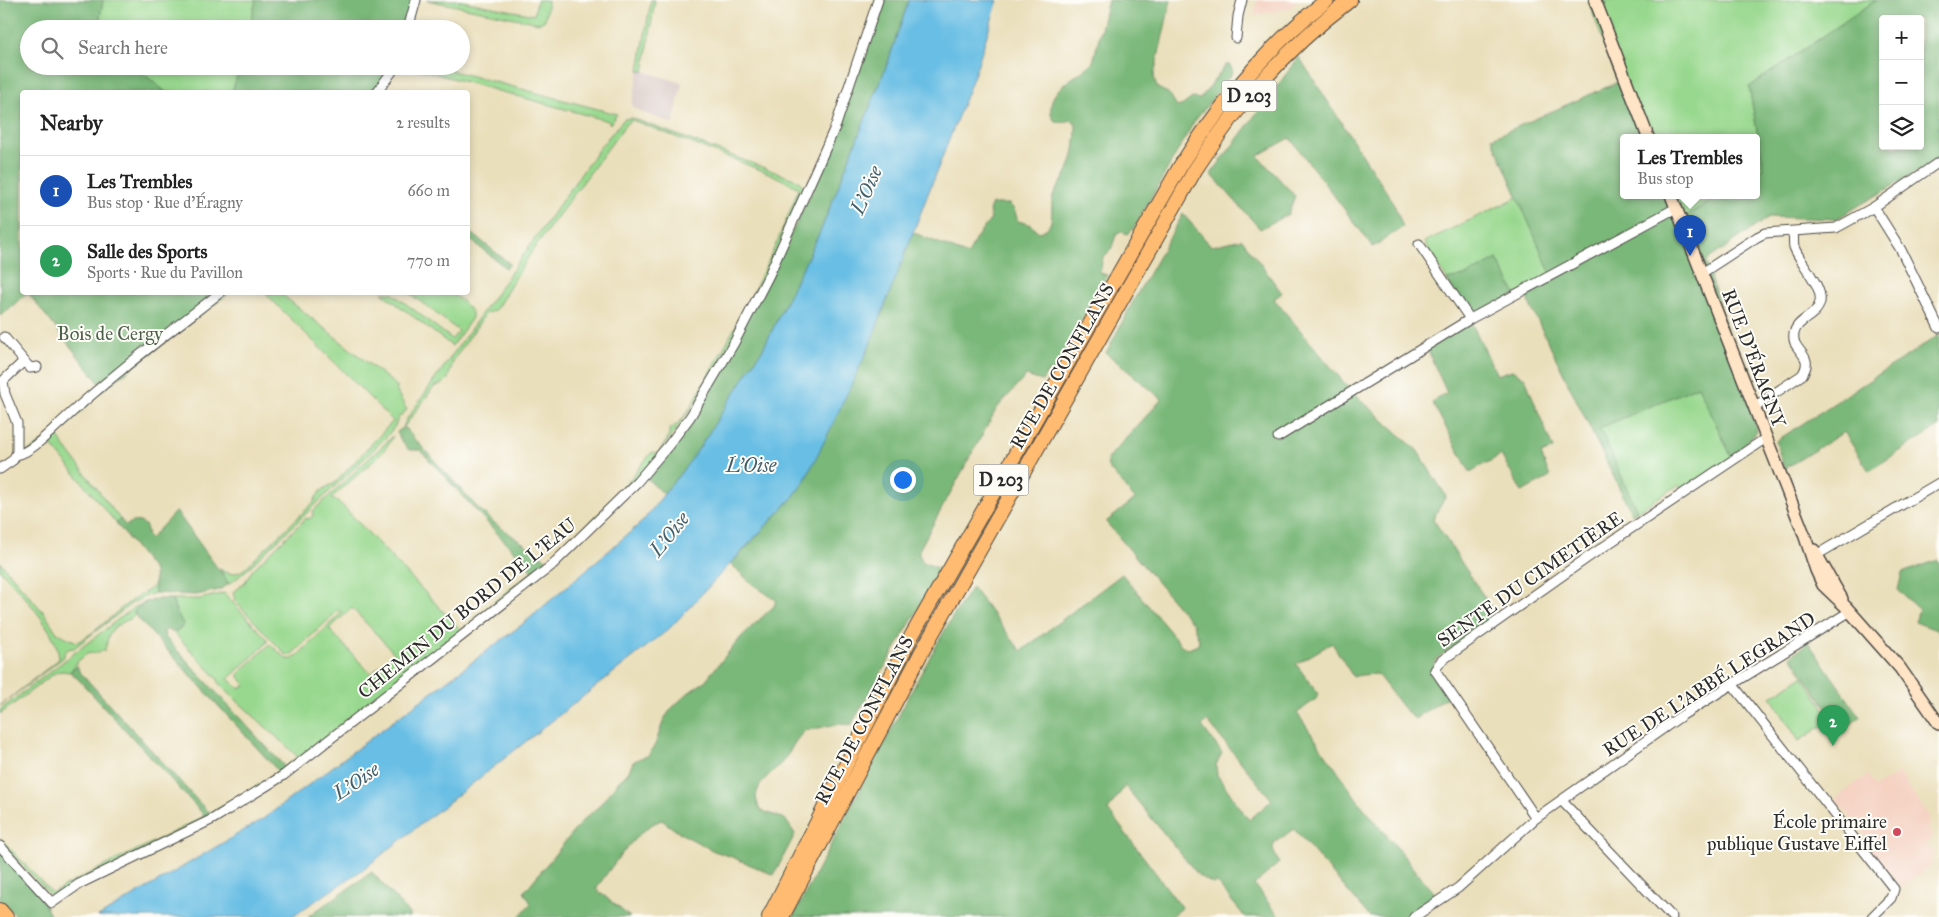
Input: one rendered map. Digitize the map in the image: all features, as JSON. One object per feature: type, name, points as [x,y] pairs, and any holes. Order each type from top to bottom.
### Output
[{"type":"main road","name":"RUE DE CONFLANS","points":[[769,917],[902,652],[1181,165],[1238,86],[1284,38],[1327,0]]},
{"type":"main road","name":"RUE DE CONFLANS","points":[[782,917],[921,653],[1195,170],[1228,122],[1264,78],[1310,32],[1350,0]]},
{"type":"main road","points":[[0,910],[6,917]]},
{"type":"street","points":[[410,20],[416,0]]},
{"type":"street","name":"CHEMIN DU BORD DE L'EAU","points":[[0,846],[52,903],[79,884],[213,819],[284,776],[551,566],[637,482],[668,446],[690,416],[734,343],[769,275],[833,132],[878,0]]},
{"type":"street","points":[[1236,38],[1242,0]]},
{"type":"street","points":[[1595,0],[1647,134]]},
{"type":"street","points":[[378,90],[389,75]]},
{"type":"street","points":[[1702,274],[1757,237],[1772,232],[1836,228],[1874,207],[1939,162]]},
{"type":"street","name":"RUE D'ÉRAGNY","points":[[1673,199],[1814,557],[1848,610],[1900,668],[1939,724]]},
{"type":"street","points":[[1874,207],[1901,250],[1939,328]]},
{"type":"street","points":[[1278,437],[1470,319],[1676,208]]},
{"type":"street","points":[[1754,407],[1802,375],[1807,368],[1807,362],[1794,341],[1794,334],[1797,325],[1817,310],[1820,302],[1820,292],[1794,246],[1793,232]]},
{"type":"street","points":[[1419,244],[1470,319]]},
{"type":"street","points":[[16,455],[35,445],[105,382],[217,295]]},
{"type":"street","points":[[4,337],[30,368],[37,367]]},
{"type":"street","points":[[0,469],[14,460],[16,455],[17,423],[5,394],[2,380],[24,361]]},
{"type":"street","name":"SENTE DU CIMETIÈRE","points":[[1536,818],[1435,670],[1441,661],[1646,518],[1766,438]]},
{"type":"street","points":[[1814,557],[1939,483]]},
{"type":"street","name":"RUE DE L'ABBÉ LEGRAND","points":[[1414,917],[1458,888],[1536,818],[1680,716],[1733,685],[1848,610]]},
{"type":"street","points":[[1733,685],[1894,889],[1891,898],[1872,917]]},
{"type":"street","points":[[1562,801],[1672,917]]},
{"type":"shaded area","points":[[1257,0],[1297,0],[1291,7],[1254,16]]},
{"type":"shaded area","points":[[639,70],[682,83],[673,124],[639,111],[639,109],[635,110],[632,104]]},
{"type":"shaded area","name":"École primaire publique Gustave Eiffel","points":[[1899,773],[1929,817],[1929,830],[1933,837],[1925,843],[1935,856],[1930,860],[1933,864],[1901,887],[1872,852],[1865,835],[1835,799],[1867,775],[1875,787]]},
{"type":"green space","name":"Bois de Cergy","points":[[0,0],[103,0],[100,20],[20,20],[20,75],[145,75],[164,90],[20,90],[20,295],[26,295],[0,316]]},
{"type":"green space","points":[[103,0],[256,0],[251,20],[100,20]]},
{"type":"green space","points":[[256,0],[414,0],[409,20],[251,20]]},
{"type":"green space","points":[[427,0],[457,0],[534,15],[537,0],[548,0],[545,20],[539,23]]},
{"type":"green space","points":[[651,0],[655,0],[644,72],[639,70]]},
{"type":"green space","points":[[880,0],[909,0],[888,62],[821,230],[764,347],[694,456],[664,494],[646,478],[689,422],[789,238],[831,153],[841,127],[846,103]]},
{"type":"green space","points":[[1108,0],[1171,0],[1154,75],[1156,85],[1159,89],[1170,95],[1177,107],[1192,98],[1200,99],[1226,65],[1230,65],[1233,72],[1194,122],[1134,228],[1128,234],[1121,232],[1116,235],[1111,250],[1103,257],[1100,273],[1107,275],[1053,372],[1048,372],[1042,381],[1026,376],[997,408],[919,550],[919,555],[923,562],[941,570],[851,725],[834,725],[806,730],[783,761],[759,787],[756,797],[760,810],[785,819],[795,834],[774,875],[714,851],[678,832],[662,820],[653,824],[634,839],[596,889],[630,917],[519,917],[531,903],[524,892],[583,820],[598,807],[617,783],[628,773],[633,762],[648,756],[655,745],[664,719],[672,708],[688,693],[704,682],[742,636],[774,606],[776,600],[752,584],[731,564],[793,497],[804,482],[868,349],[912,232],[968,255],[976,238],[991,219],[989,210],[992,204],[1009,204],[1014,209],[1018,221],[1029,224],[1039,232],[1049,226],[1052,217],[1053,196],[1068,170],[1075,144],[1076,130],[1076,123],[1071,120],[1061,123],[1052,118],[1052,102],[1055,94],[1066,82],[1093,62]]},
{"type":"green space","points":[[1588,0],[1876,0],[1749,87],[1758,134],[1640,134],[1618,82]]},
{"type":"green space","points":[[1876,0],[1939,0],[1939,159],[1836,219],[1769,217],[1706,261],[1757,431],[1732,458],[1698,386],[1600,428],[1637,511],[1632,514],[1525,295],[1550,272],[1492,138],[1618,82],[1640,134],[1620,134],[1620,199],[1666,199],[1676,222],[1714,199],[1760,199],[1760,170],[1764,168],[1760,134],[1758,134],[1749,87]]},
{"type":"green space","points":[[1299,57],[1393,202],[1403,227],[1373,247],[1290,138],[1258,156],[1295,196],[1288,214],[1260,229],[1211,174]]},
{"type":"green space","points":[[145,75],[237,75],[233,90],[164,90]]},
{"type":"green space","points":[[237,75],[386,75],[375,90],[233,90]]},
{"type":"green space","points":[[440,75],[468,75],[617,114],[610,124],[608,121]]},
{"type":"green space","points":[[632,118],[794,179],[804,187],[761,287],[700,396],[656,458],[567,548],[346,720],[327,740],[291,767],[233,804],[55,896],[51,896],[0,842],[0,838],[52,893],[209,814],[269,778],[298,757],[220,685],[217,678],[174,633],[184,625],[177,614],[172,599],[200,599],[224,593],[267,639],[264,646],[228,679],[240,689],[245,685],[239,677],[239,673],[270,644],[287,659],[293,659],[342,612],[339,610],[291,655],[286,655],[235,601],[233,592],[245,582],[253,569],[306,518],[309,519],[313,516],[313,511],[393,436],[375,460],[331,499],[338,501],[461,630],[518,582],[549,561],[613,500],[652,452],[657,454],[667,440],[670,429],[682,419],[692,404],[734,329],[769,260],[799,188],[771,174],[632,120],[626,124],[532,251],[495,311],[486,313],[453,361],[448,379],[434,387],[404,427],[406,420],[600,147],[624,119]],"holes":[[[352,608],[394,653],[371,674],[329,629]]]},
{"type":"green space","points":[[1760,147],[1764,169],[1760,171]]},
{"type":"green space","points":[[1518,197],[1551,272],[1525,295],[1516,295],[1497,259],[1468,275],[1447,280],[1424,242]]},
{"type":"green space","points":[[1666,199],[1714,199],[1676,222]]},
{"type":"green space","points":[[1183,214],[1211,246],[1242,239],[1282,293],[1274,299],[1351,391],[1417,450],[1446,496],[1433,519],[1496,615],[1436,659],[1430,673],[1447,697],[1415,719],[1403,708],[1377,674],[1353,677],[1332,643],[1296,664],[1318,694],[1316,699],[1297,713],[1359,802],[1437,896],[1406,917],[1370,917],[1294,829],[1274,843],[1273,850],[1279,863],[1254,885],[1280,917],[1245,917],[1216,882],[1213,884],[1199,876],[1125,786],[1108,810],[1182,908],[1171,917],[793,917],[920,675],[950,621],[972,587],[1021,651],[1122,574],[1181,645],[1188,649],[1198,645],[1199,640],[1193,624],[1106,522],[1135,499],[1108,467],[1107,459],[1162,399],[1106,353]],"holes":[[[1207,721],[1272,800],[1249,820],[1217,775],[1216,765],[1222,753],[1202,726]]]},
{"type":"green space","points":[[470,232],[510,264],[506,268],[470,240]]},
{"type":"green space","points":[[1497,259],[1516,295],[1470,317],[1447,280],[1468,275]]},
{"type":"green space","name":"Bois de Cergy","points":[[30,295],[221,295],[104,389]]},
{"type":"green space","points":[[222,295],[226,295],[103,390],[59,433],[62,443],[120,519],[116,523],[52,446],[41,448],[0,475],[0,471],[46,439],[55,439],[55,432],[103,386]]},
{"type":"green space","points":[[267,295],[283,295],[398,387],[396,390],[407,410],[398,418],[395,426],[387,436],[367,456],[240,576],[229,584],[219,568],[231,574],[243,570],[314,502],[315,498],[325,488],[335,483],[393,421]]},
{"type":"green space","points":[[385,295],[395,295],[452,339],[459,331],[412,295],[452,295],[460,300],[468,307],[472,318],[452,346]]},
{"type":"green space","points":[[1472,324],[1497,375],[1512,370],[1525,378],[1553,449],[1541,454],[1550,477],[1522,492],[1501,455],[1470,472],[1432,402],[1447,393],[1425,344]]},
{"type":"green space","points":[[1939,335],[1939,426],[1869,471],[1844,432],[1784,469],[1776,441]]},
{"type":"green space","points":[[1698,386],[1732,458],[1720,466],[1718,465],[1699,480],[1696,479],[1683,491],[1679,485],[1637,511],[1599,428]]},
{"type":"green space","points":[[404,427],[477,507],[497,525],[549,561],[533,572],[420,450],[409,450],[397,432]]},
{"type":"green space","points":[[176,511],[229,584],[219,590],[196,595],[155,593],[154,571],[116,523],[120,519],[126,526],[139,522],[146,526],[150,539]]},
{"type":"green space","points":[[1938,560],[1939,631],[1915,622],[1919,610],[1898,590],[1902,573]]},
{"type":"green space","points":[[0,562],[45,614],[57,633],[77,642],[85,638],[130,601],[152,587],[155,581],[155,593],[131,604],[74,648],[68,649],[64,653],[64,657],[0,706],[59,659],[57,648],[45,624],[27,600],[0,570]]},
{"type":"green space","points":[[158,599],[172,599],[177,614],[184,625],[174,633],[167,629],[164,632],[165,637],[285,767],[279,772],[135,615],[134,611],[140,606]]},
{"type":"green space","points":[[148,601],[142,604],[134,613],[135,615],[111,631],[104,651],[87,654],[78,661],[70,672],[61,671],[55,673],[0,714],[0,710],[133,608]]},
{"type":"green space","points":[[1808,642],[1860,717],[1842,731],[1791,656]]},
{"type":"green space","points":[[77,665],[79,671],[207,811],[211,812],[203,817],[203,814],[70,672]]},
{"type":"green space","points":[[1803,676],[1831,720],[1799,741],[1771,697]]},
{"type":"green space","points":[[0,851],[41,898],[51,917],[17,917],[0,899]]},
{"type":"green space","points":[[372,872],[410,915],[409,917],[307,917]]},
{"type":"water","name":"L’Oise","points":[[909,0],[998,0],[976,70],[868,349],[804,482],[793,497],[669,629],[365,868],[291,917],[98,917],[263,819],[524,623],[642,522],[694,456],[764,347],[821,230],[888,62]]},
{"type":"place","name":"Les Trembles","points":[[1690,256]]},
{"type":"place","name":"Salle des Sports","points":[[1833,746]]},
{"type":"place","name":"École primaire publique Gustave Eiffel","points":[[1897,832]]},
{"type":"water label","name":"L'Oise","points":[[866,190]]},
{"type":"water label","name":"L'Oise","points":[[669,534]]},
{"type":"water label","name":"L'Oise","points":[[356,781]]}]
